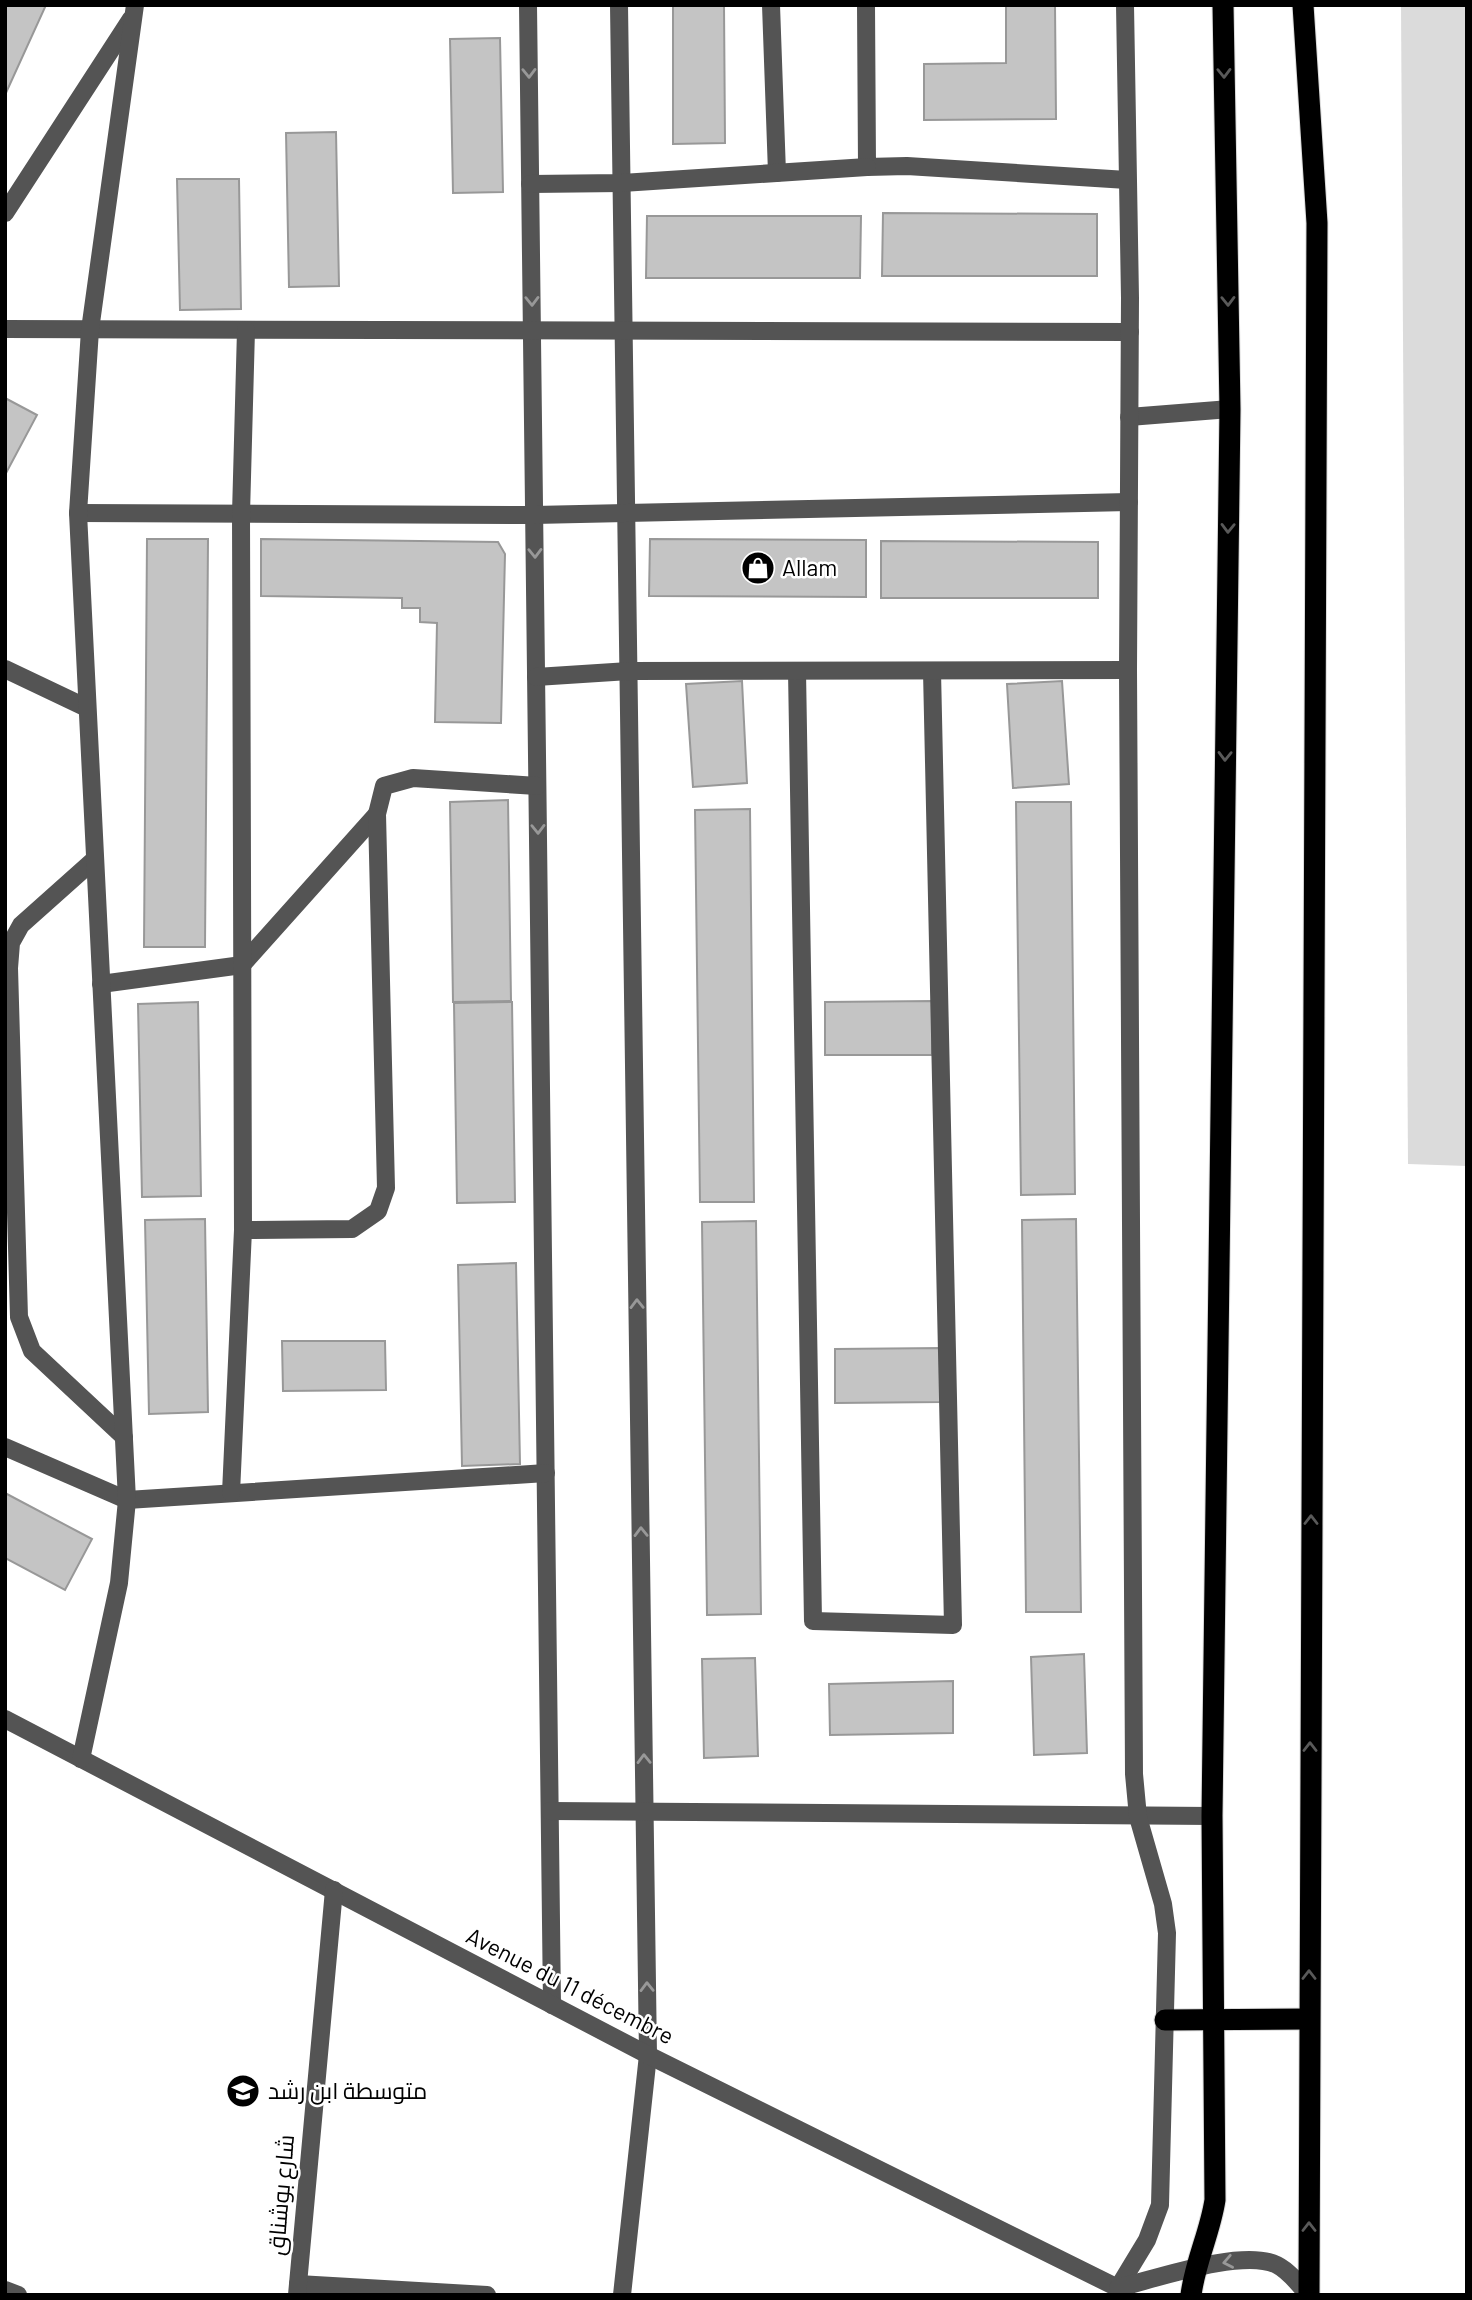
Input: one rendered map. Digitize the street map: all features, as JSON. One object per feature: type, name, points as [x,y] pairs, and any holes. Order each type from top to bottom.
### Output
[{"type":"highway","points":[[1191,2295],[1196,2269],[1213,2217],[1215,2200],[1212,1816],[1230,410],[1223,5]]},
{"type":"highway","points":[[1303,5],[1317,223],[1308,2295]]},
{"type":"highway","points":[[1165,2020],[1309,2019]]},
{"type":"street","points":[[528,5],[552,2005]]},
{"type":"street","points":[[619,5],[648,2055],[622,2295]]},
{"type":"street","points":[[771,5],[777,173]]},
{"type":"street","points":[[866,5],[867,167]]},
{"type":"street","points":[[1122,2291],[1147,2240],[1160,2204],[1167,1933],[1163,1904],[1138,1817],[1134,1774],[1128,670],[1130,332],[1125,5]]},
{"type":"street","points":[[5,213],[135,9]]},
{"type":"street","points":[[81,1759],[119,1583],[127,1500],[78,513],[90,330],[135,9]]},
{"type":"street","points":[[530,184],[622,183],[907,166],[1127,180]]},
{"type":"street","points":[[5,329],[1130,332]]},
{"type":"street","points":[[231,1493],[243,1230],[241,514],[246,330]]},
{"type":"street","points":[[1129,417],[1230,410]]},
{"type":"street","points":[[78,513],[534,515],[1129,502]]},
{"type":"street","points":[[5,668],[87,708]]},
{"type":"street","points":[[536,677],[629,671],[1128,670]]},
{"type":"street","points":[[797,671],[813,1621],[953,1625],[932,671]]},
{"type":"street","points":[[243,1230],[352,1229],[378,1211],[386,1188],[377,814],[384,786],[413,778],[537,786]]},
{"type":"street","points":[[101,984],[242,965],[377,814]]},
{"type":"street","points":[[95,859],[21,925],[11,943],[9,968],[19,1317],[32,1351],[124,1437]]},
{"type":"street","points":[[5,1447],[127,1500],[546,1473]]},
{"type":"street","name":"Avenue du 11 décembre","points":[[5,1719],[648,2055],[1122,2291]]},
{"type":"street","points":[[550,1811],[1212,1816]]},
{"type":"street","name":"شارع بوشناق","points":[[297,2289],[334,1890]]},
{"type":"street","points":[[1122,2291],[1237,2259],[1258,2259],[1277,2265],[1308,2295]]},
{"type":"street","points":[[297,2289],[487,2295]]},
{"type":"street","points":[[5,2290],[18,2295]]},
{"type":"shaded area","points":[[1401,5],[1467,5],[1467,1166],[1408,1164]]},
{"type":"building","points":[[5,5],[46,5],[5,95]]},
{"type":"building","points":[[673,5],[724,5],[725,143],[673,144]]},
{"type":"building","points":[[1006,5],[1055,5],[1056,119],[924,120],[924,64],[1006,63]]},
{"type":"building","points":[[500,38],[503,192],[453,193],[450,39]]},
{"type":"building","points":[[336,132],[339,286],[289,287],[286,133]]},
{"type":"building","points":[[177,179],[239,179],[241,309],[180,310]]},
{"type":"building","points":[[883,213],[1097,214],[1097,276],[882,276]]},
{"type":"building","points":[[647,216],[861,216],[860,278],[646,278]]},
{"type":"building","points":[[5,398],[37,415],[5,475]]},
{"type":"building","points":[[147,539],[208,539],[205,947],[144,947]]},
{"type":"building","points":[[261,539],[498,542],[505,554],[501,723],[435,722],[437,623],[420,622],[420,608],[402,608],[402,598],[261,596]]},
{"type":"building","points":[[650,539],[866,540],[866,597],[649,596]]},
{"type":"building","points":[[881,541],[1098,542],[1098,598],[881,598]]},
{"type":"building","points":[[742,681],[747,783],[693,787],[686,684]]},
{"type":"building","points":[[1062,681],[1069,784],[1013,788],[1007,684]]},
{"type":"building","points":[[508,800],[511,1001],[453,1002],[450,802]]},
{"type":"building","points":[[1016,802],[1071,802],[1075,1194],[1021,1195]]},
{"type":"building","points":[[750,809],[754,1202],[700,1202],[695,810]]},
{"type":"building","points":[[932,1001],[932,1055],[825,1055],[825,1002]]},
{"type":"building","points":[[198,1002],[201,1196],[142,1197],[138,1004]]},
{"type":"building","points":[[512,1002],[515,1202],[457,1203],[454,1003]]},
{"type":"building","points":[[205,1219],[208,1412],[149,1414],[145,1220]]},
{"type":"building","points":[[1076,1219],[1081,1612],[1026,1612],[1022,1220]]},
{"type":"building","points":[[756,1221],[761,1614],[707,1615],[702,1222]]},
{"type":"building","points":[[516,1263],[520,1464],[462,1466],[458,1265]]},
{"type":"building","points":[[282,1341],[385,1341],[386,1390],[283,1391]]},
{"type":"building","points":[[942,1348],[942,1402],[835,1403],[835,1349]]},
{"type":"building","points":[[5,1493],[92,1539],[65,1590],[5,1558]]},
{"type":"building","points":[[1084,1654],[1087,1753],[1034,1755],[1031,1657]]},
{"type":"building","points":[[755,1658],[758,1756],[704,1758],[702,1659]]},
{"type":"building","points":[[953,1681],[953,1733],[830,1735],[829,1684]]},
{"type":"place","name":"Allam","points":[[758,568]]},
{"type":"place","name":"متوسطة ابن رشد","points":[[243,2091]]}]
